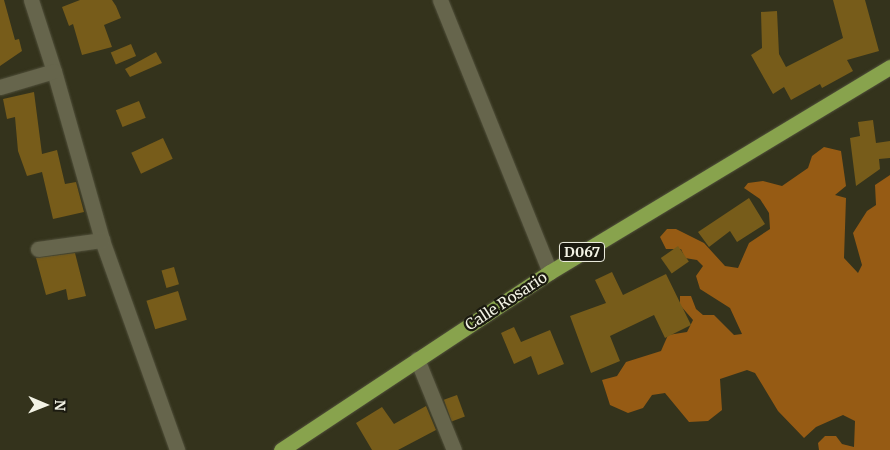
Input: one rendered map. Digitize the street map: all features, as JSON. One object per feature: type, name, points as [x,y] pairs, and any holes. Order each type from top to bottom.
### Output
[{"type":"main road","name":"Calle Rosario","points":[[281,450],[550,272],[890,67]]},
{"type":"street","points":[[30,0],[54,71],[102,240],[177,450]]},
{"type":"street","points":[[440,0],[550,272]]},
{"type":"street","points":[[0,88],[54,71]]},
{"type":"street","points":[[38,249],[102,240]]},
{"type":"street","points":[[417,359],[454,450]]},
{"type":"shaded area","points":[[824,147],[841,151],[846,186],[835,195],[846,198],[844,258],[858,273],[862,265],[853,233],[867,211],[876,205],[875,185],[890,175],[890,450],[819,450],[818,443],[825,436],[836,436],[842,444],[854,447],[855,421],[843,415],[816,427],[804,438],[778,411],[755,373],[747,370],[720,379],[722,410],[708,421],[689,422],[665,393],[652,395],[643,408],[628,413],[610,405],[602,380],[617,376],[626,362],[661,351],[668,335],[687,332],[693,320],[680,305],[680,296],[691,296],[696,309],[703,315],[714,315],[734,335],[742,334],[730,308],[700,289],[696,276],[703,266],[697,260],[685,258],[681,249],[666,249],[660,237],[667,229],[676,229],[704,243],[725,266],[738,268],[749,243],[770,229],[769,213],[760,199],[744,188],[748,183],[763,181],[782,186],[808,168],[812,156]]},
{"type":"building","points":[[0,0],[4,0],[15,40],[19,39],[22,51],[0,66]]},
{"type":"building","points":[[80,0],[112,0],[121,18],[104,25],[112,47],[82,55],[73,24],[69,26],[62,7]]},
{"type":"building","points":[[833,0],[865,0],[879,51],[847,60],[853,71],[822,88],[820,84],[791,100],[784,87],[773,94],[751,55],[762,48],[761,12],[777,11],[779,54],[786,67],[843,38]]},
{"type":"building","points":[[131,44],[136,56],[116,65],[111,53]]},
{"type":"building","points":[[156,52],[162,63],[130,77],[125,69]]},
{"type":"building","points":[[34,92],[42,154],[57,150],[65,184],[76,182],[84,212],[53,219],[42,172],[27,176],[18,151],[15,117],[7,119],[3,99]]},
{"type":"building","points":[[139,101],[146,118],[123,127],[116,110]]},
{"type":"building","points":[[873,120],[876,143],[890,141],[890,158],[879,159],[880,169],[856,186],[850,138],[860,136],[858,122]]},
{"type":"building","points":[[163,138],[173,159],[141,174],[131,153]]},
{"type":"building","points":[[749,198],[765,224],[737,242],[730,231],[709,247],[698,232]]},
{"type":"building","points":[[678,246],[689,262],[672,274],[661,258]]},
{"type":"building","points":[[75,253],[86,296],[68,300],[66,289],[46,295],[36,258]]},
{"type":"building","points":[[174,267],[179,284],[166,288],[162,271]]},
{"type":"building","points":[[612,272],[623,295],[666,274],[691,325],[665,338],[654,315],[610,336],[620,361],[591,373],[570,316],[606,303],[595,280]]},
{"type":"building","points":[[178,291],[187,320],[155,329],[146,301]]},
{"type":"building","points":[[514,327],[521,342],[550,330],[564,364],[538,375],[531,356],[514,364],[501,333]]},
{"type":"building","points":[[457,395],[465,417],[452,421],[444,400]]},
{"type":"building","points":[[426,406],[436,430],[398,450],[372,450],[356,423],[382,407],[394,424]]}]
